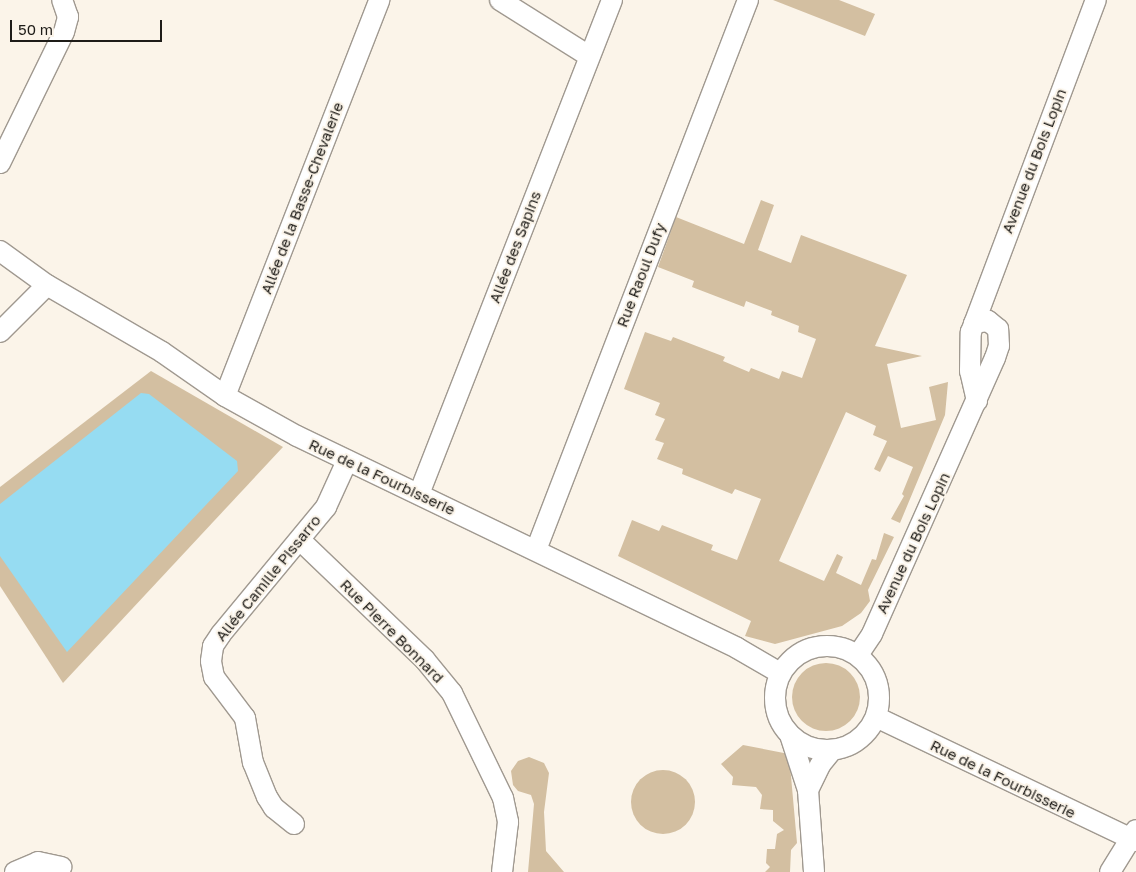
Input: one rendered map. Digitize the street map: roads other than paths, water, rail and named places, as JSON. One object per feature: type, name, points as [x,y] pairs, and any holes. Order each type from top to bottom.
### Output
[{"type":"street","points":[[0,163],[64,32],[68,17],[62,0]]},
{"type":"street","name":"Allée de la Basse-Chevalerie","points":[[225,396],[378,0]]},
{"type":"street","points":[[500,0],[589,56]]},
{"type":"street","name":"Allée des Sapins","points":[[419,494],[612,0]]},
{"type":"street","name":"Rue Raoul Dufy","points":[[536,550],[748,0]]},
{"type":"street","name":"Avenue du Bois Lopin","points":[[977,401],[970,371],[974,323],[1096,0]]},
{"type":"street","name":"Rue de la Fourbisserie","points":[[0,251],[47,285],[162,352],[225,396],[347,461],[737,648],[780,673]]},
{"type":"street","points":[[0,332],[47,285]]},
{"type":"street","name":"Avenue du Bois Lopin","points":[[858,656],[872,634],[995,358],[1000,337],[998,329],[988,321],[974,323]]},
{"type":"street","name":"Allée Camille Pissarro","points":[[294,824],[274,808],[267,797],[253,763],[245,718],[214,677],[211,661],[213,646],[326,507],[347,461]]},
{"type":"street","name":"Rue Pierre Bonnard","points":[[300,541],[425,660],[452,693],[503,798],[508,822],[502,872]]},
{"type":"street","points":[[790,735],[816,750],[832,750],[858,740],[876,717],[880,700],[877,683],[870,668],[858,656],[843,648],[827,645],[811,648],[787,662],[780,673],[775,689],[776,708],[790,735],[808,790],[814,872]]},
{"type":"street","name":"Rue de la Fourbisserie","points":[[876,717],[1134,837]]},
{"type":"street","points":[[808,790],[820,765],[832,750]]},
{"type":"street","points":[[1110,872],[1134,837]]},
{"type":"street","points":[[15,872],[38,862],[61,867]]},
{"type":"water","points":[[141,393],[149,394],[237,461],[238,471],[67,652],[0,556],[0,504]]}]
